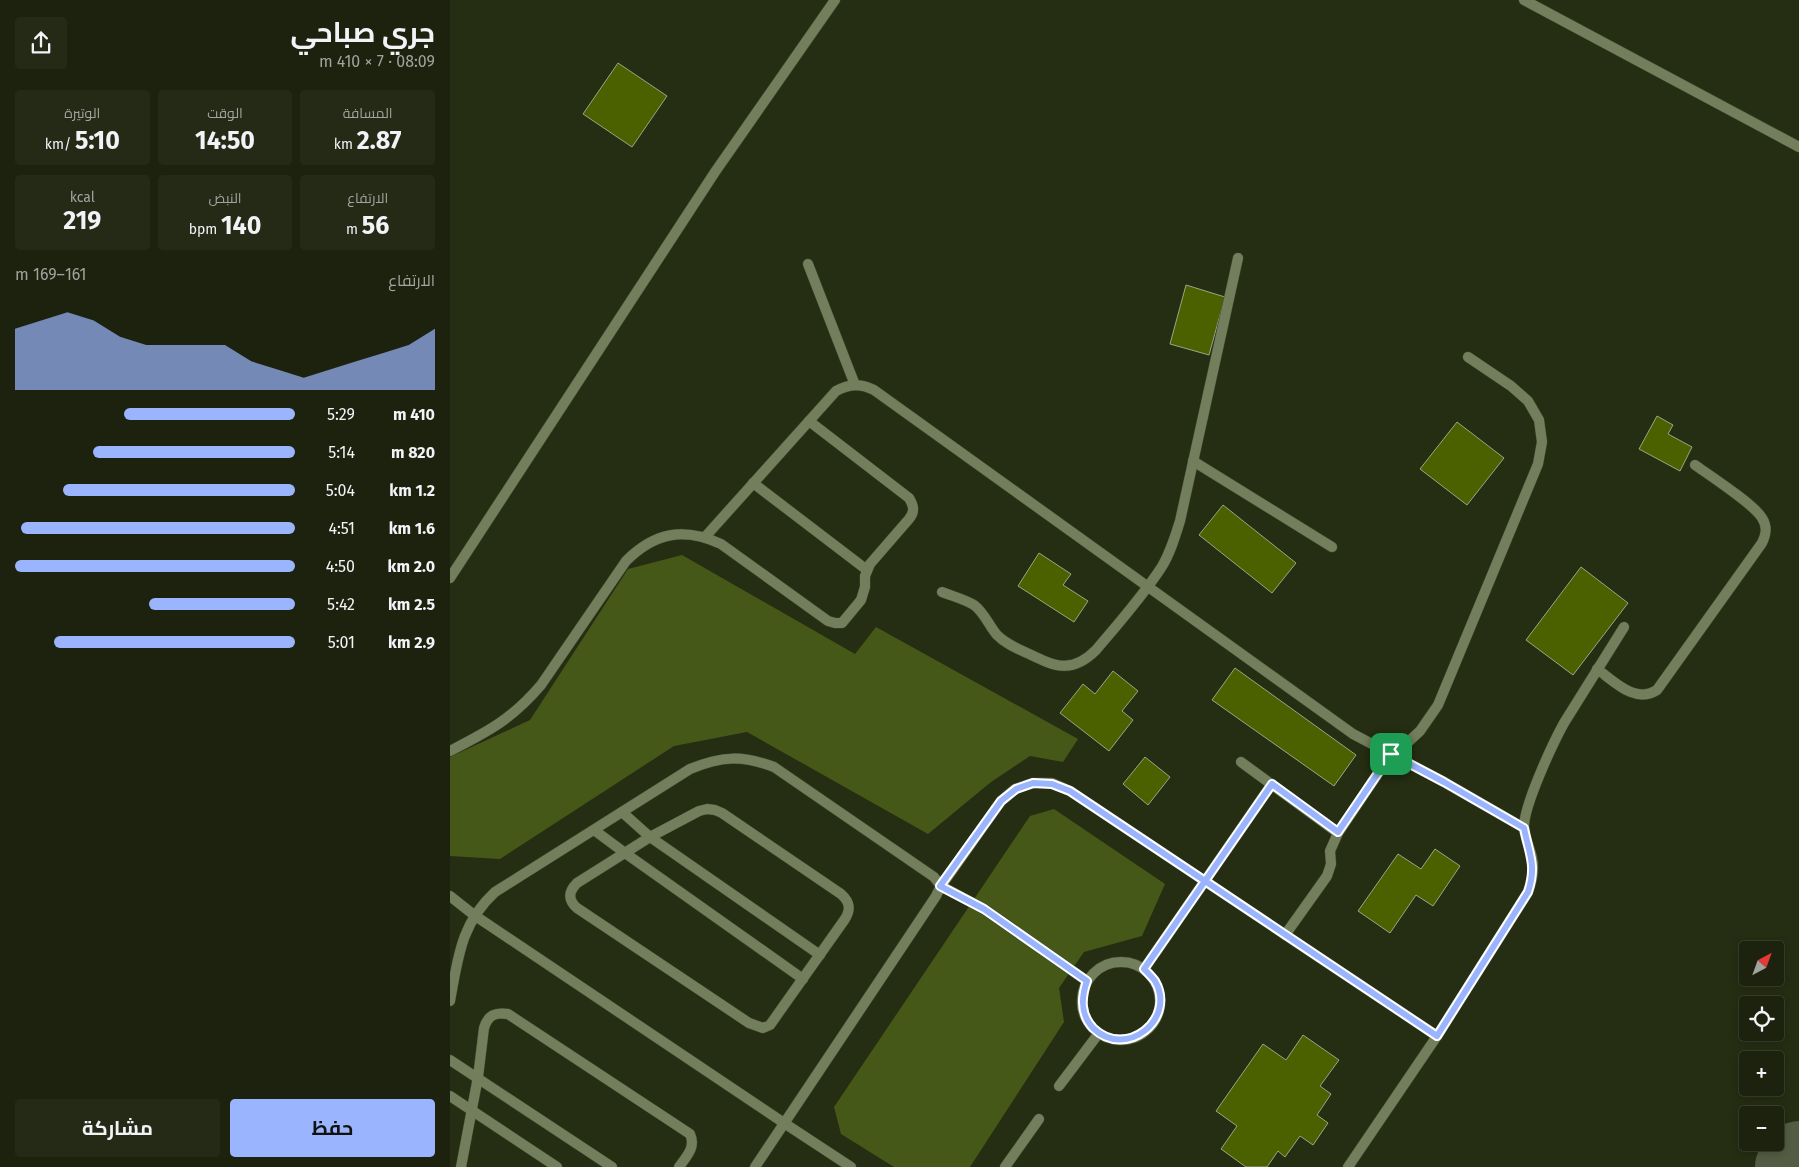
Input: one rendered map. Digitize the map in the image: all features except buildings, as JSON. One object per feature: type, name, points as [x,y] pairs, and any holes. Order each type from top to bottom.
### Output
[{"type":"street","points":[[450,578],[715,172],[834,0]]},
{"type":"street","points":[[1524,0],[1799,147]]},
{"type":"street","points":[[942,592],[975,606],[998,636],[1012,647],[1052,666],[1077,665],[1087,659],[1162,567],[1172,544],[1180,521],[1238,258]]},
{"type":"street","points":[[808,264],[855,385]]},
{"type":"street","points":[[1285,935],[1327,876],[1330,864],[1330,851],[1338,832],[1391,754],[1420,731],[1438,705],[1538,464],[1542,442],[1539,420],[1528,401],[1511,386],[1468,357]]},
{"type":"street","points":[[705,537],[836,392],[845,387],[865,386],[874,390],[1353,734],[1444,782],[1524,828]]},
{"type":"street","points":[[450,751],[491,731],[526,702],[542,685],[626,561],[639,549],[654,540],[670,535],[688,534],[705,537],[721,544],[828,620],[842,623],[864,593],[867,570],[874,559],[912,514],[912,503],[909,498],[809,421]]},
{"type":"street","points":[[1193,461],[1332,547]]},
{"type":"street","points":[[1597,669],[1637,695],[1651,694],[1658,690],[1766,536],[1766,526],[1758,511],[1694,465]]},
{"type":"street","points":[[753,483],[867,570]]},
{"type":"street","points":[[1348,1167],[1437,1036],[1528,892],[1533,870],[1532,858],[1524,828],[1525,815],[1529,803],[1556,736],[1624,627]]},
{"type":"street","points":[[450,1001],[462,942],[474,915],[495,892],[690,770],[710,761],[732,758],[754,760],[774,767],[934,877],[940,886],[984,909],[1087,981]]},
{"type":"street","points":[[1241,762],[1338,832]]},
{"type":"street","points":[[755,1167],[936,896],[940,886],[1001,801],[1016,789],[1033,783],[1052,784],[1070,791],[1437,1036]]},
{"type":"street","points":[[1144,969],[1272,784]]},
{"type":"street","points":[[715,810],[825,883],[846,899],[850,905],[849,912],[770,1025],[763,1028],[756,1027],[572,903],[570,895],[572,888],[577,883],[624,854],[650,837],[699,811],[715,810]]},
{"type":"street","points":[[622,812],[650,837],[820,955]]},
{"type":"street","points":[[594,830],[624,854],[803,979]]},
{"type":"street","points":[[450,896],[474,915],[851,1167]]},
{"type":"street","points":[[1113,962],[1129,962],[1144,969],[1155,980],[1160,994],[1159,1010],[1153,1023],[1142,1034],[1128,1039],[1112,1039],[1099,1033],[1088,1022],[1082,1009],[1082,994],[1087,981],[1098,969],[1113,962]]},
{"type":"street","points":[[461,1167],[478,1077],[484,1028],[487,1020],[492,1015],[500,1013],[508,1014],[690,1134],[693,1146],[679,1167]]},
{"type":"street","points":[[1059,1086],[1099,1033]]},
{"type":"street","points":[[450,1060],[612,1167]]},
{"type":"street","points":[[450,1096],[557,1167]]},
{"type":"street","points":[[1005,1167],[1039,1119]]},
{"type":"green space","points":[[682,555],[855,654],[876,627],[1078,739],[1063,762],[1030,756],[991,782],[928,834],[747,732],[674,746],[500,859],[450,856],[450,757],[530,720],[628,569]]},
{"type":"green space","points":[[1054,809],[1165,884],[1142,936],[1084,952],[1059,988],[1064,1022],[970,1167],[894,1167],[841,1134],[834,1107],[1030,816]]},
{"type":"taxiway","points":[[1793,1167],[1799,1159]]},
{"type":"route","points":[[1391,754],[1338,832],[1272,784],[1205,881],[1070,791],[1052,784],[1033,783],[1016,789],[1001,801],[940,886],[984,909],[1087,981],[1082,994],[1082,1009],[1088,1022],[1099,1033],[1112,1039],[1128,1039],[1142,1034],[1153,1023],[1159,1010],[1160,994],[1155,980],[1144,969],[1205,881],[1437,1036],[1528,892],[1532,881],[1532,858],[1524,828],[1391,754]]}]
